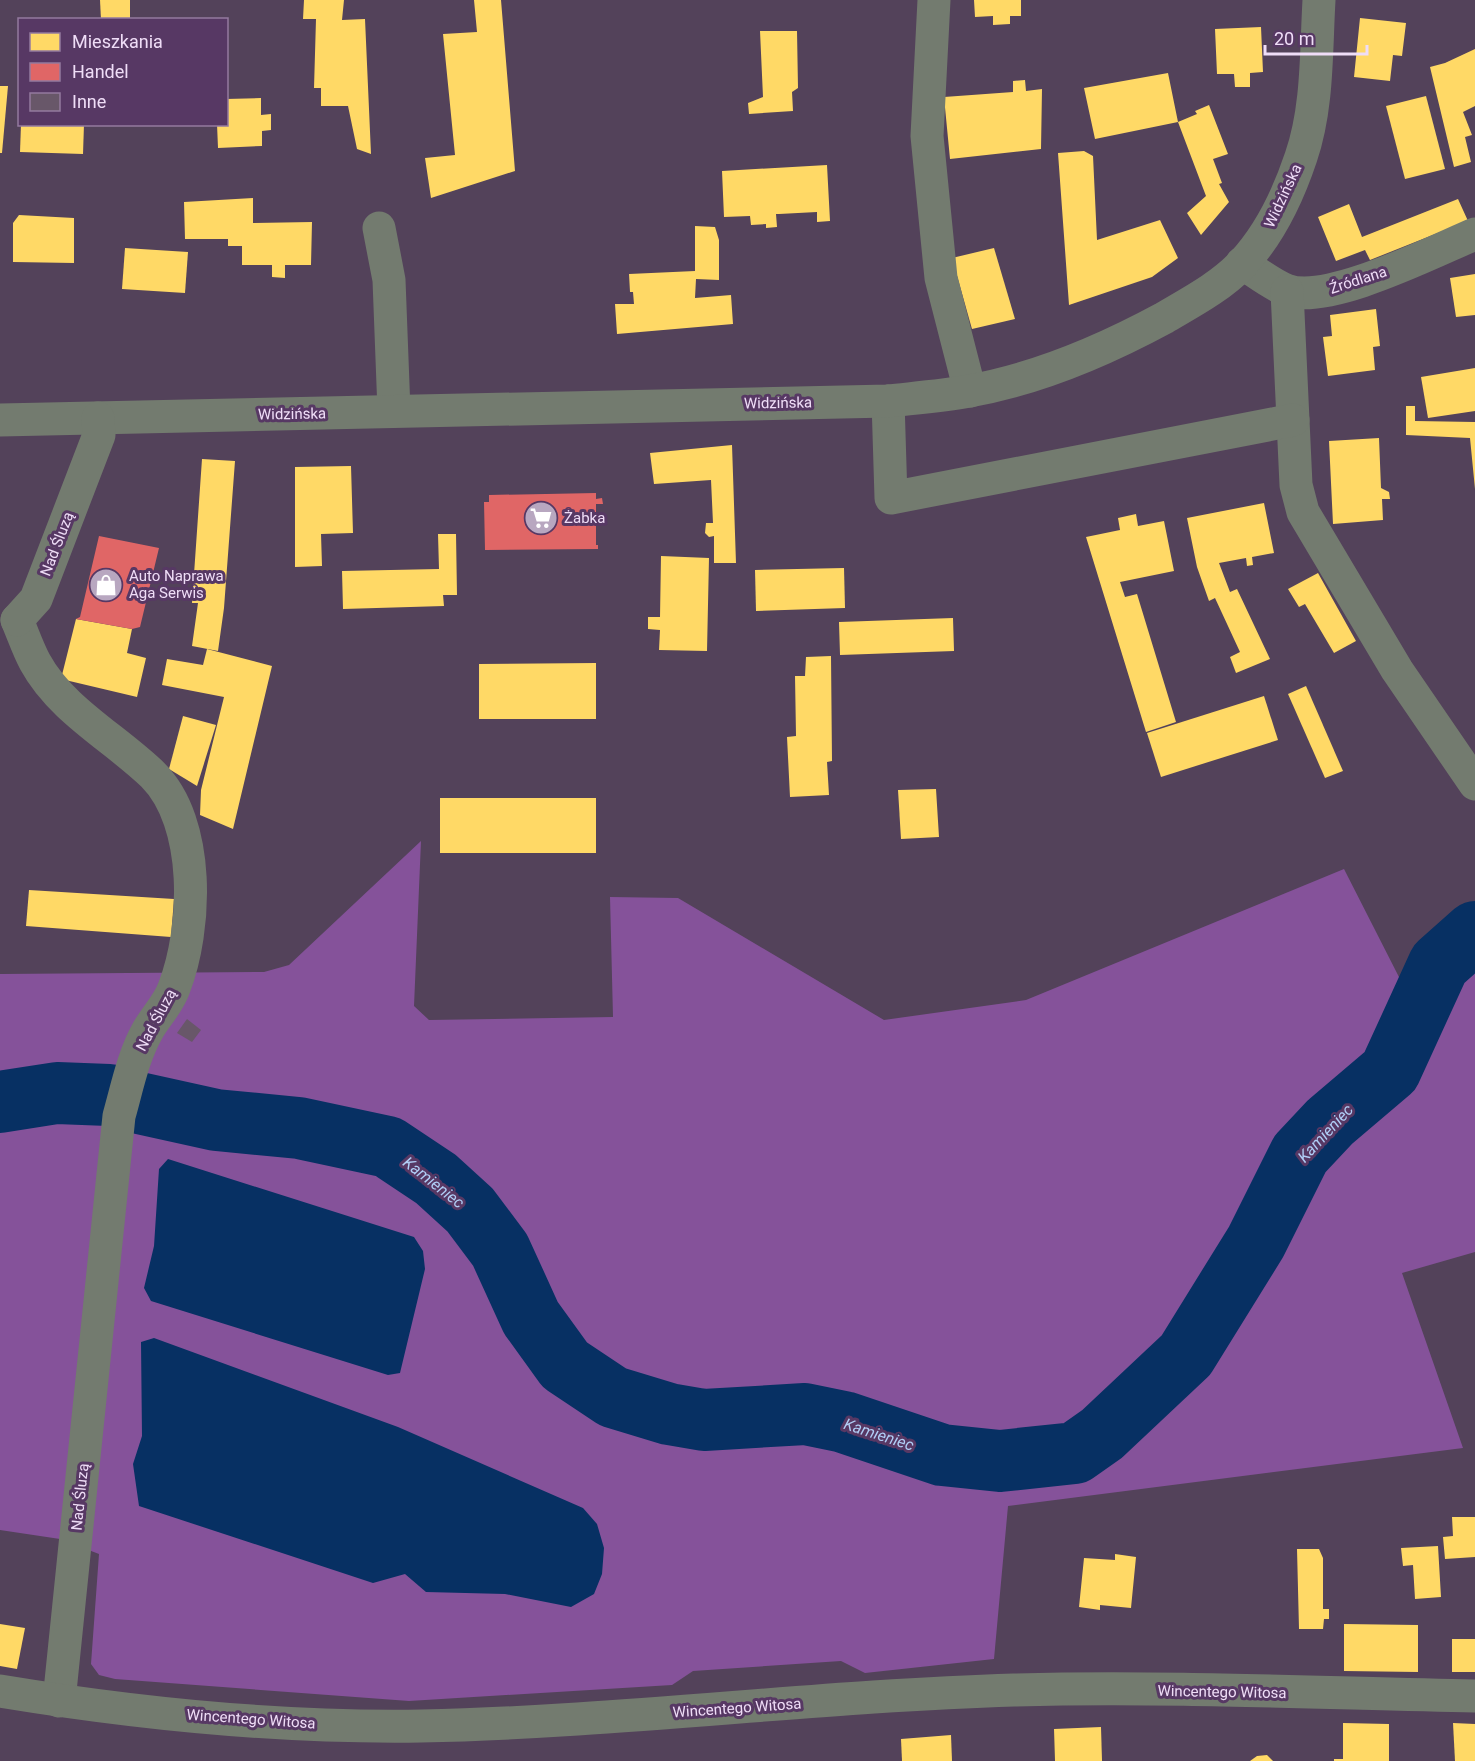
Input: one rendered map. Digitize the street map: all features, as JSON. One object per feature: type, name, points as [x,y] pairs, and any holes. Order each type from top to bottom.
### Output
[{"type":"street","points":[[934,0],[927,136],[941,278],[970,391]]},
{"type":"street","name":"Widzińska","points":[[0,420],[888,401],[970,391],[1044,372],[1117,343],[1217,286],[1242,263],[1268,232],[1284,202],[1302,155],[1312,98],[1319,0]]},
{"type":"street","points":[[379,228],[389,280],[394,411]]},
{"type":"street","name":"Źródlana","points":[[1287,291],[1323,291],[1361,282],[1475,234]]},
{"type":"street","points":[[1242,263],[1287,291],[1296,485],[1303,512],[1396,670],[1475,784]]},
{"type":"street","points":[[888,401],[891,498],[1293,420]]},
{"type":"street","name":"Nad Śluzą","points":[[59,1701],[120,1116],[129,1078],[147,1032],[174,989],[183,955],[190,876],[179,817],[168,795],[154,776],[91,724],[54,687],[8,621],[36,598],[99,435],[99,418]]},
{"type":"street","name":"Wincentego Witosa","points":[[0,1691],[59,1701],[269,1723],[418,1726],[557,1721],[1015,1690],[1475,1696]]},
{"type":"shaded area","points":[[421,841],[414,1006],[429,1020],[613,1017],[610,897],[678,898],[884,1020],[1026,1000],[1344,869],[1401,981],[1475,905],[1475,1252],[1402,1273],[1463,1448],[1008,1506],[994,1659],[865,1673],[841,1661],[693,1671],[672,1685],[409,1701],[115,1679],[99,1675],[91,1664],[99,1554],[60,1539],[0,1530],[0,974],[264,972],[289,965]]},
{"type":"water","points":[[168,1159],[414,1237],[423,1251],[425,1269],[400,1373],[388,1375],[151,1301],[144,1288],[154,1246],[159,1169]]},
{"type":"water","points":[[154,1338],[398,1427],[583,1508],[597,1524],[604,1548],[602,1574],[594,1594],[571,1607],[505,1594],[426,1592],[405,1574],[373,1583],[139,1506],[133,1464],[142,1436],[141,1342]]},
{"type":"building: Mieszkania","points":[[100,0],[130,0],[130,18],[101,18]]},
{"type":"building: Mieszkania","points":[[304,0],[344,0],[342,20],[365,19],[371,154],[357,149],[348,106],[321,106],[321,88],[314,88],[316,19],[303,19]]},
{"type":"building: Mieszkania","points":[[474,0],[501,0],[515,171],[431,198],[425,158],[455,155],[443,34],[477,32]]},
{"type":"building: Mieszkania","points":[[974,0],[1021,0],[1021,16],[1010,16],[1010,24],[993,25],[993,16],[975,17]]},
{"type":"building: Mieszkania","points":[[1360,18],[1406,23],[1402,56],[1393,55],[1390,81],[1354,77]]},
{"type":"building: Mieszkania","points":[[1261,27],[1263,72],[1250,73],[1250,87],[1235,87],[1234,74],[1217,74],[1215,29]]},
{"type":"building: Mieszkania","points":[[760,31],[797,31],[798,88],[792,92],[793,111],[749,114],[748,103],[763,97]]},
{"type":"building: Mieszkania","points":[[1475,49],[1475,106],[1463,112],[1472,135],[1465,137],[1471,162],[1454,167],[1430,67],[1445,63]]},
{"type":"building: Mieszkania","points":[[1168,73],[1178,122],[1095,139],[1084,88]]},
{"type":"building: Mieszkania","points":[[1025,80],[1026,91],[1042,89],[1041,149],[950,159],[944,97],[1013,92],[1013,81]]},
{"type":"building: Mieszkania","points":[[0,86],[8,86],[2,153],[0,153]]},
{"type":"building: Mieszkania","points":[[1426,96],[1445,169],[1405,179],[1386,106]]},
{"type":"building: Mieszkania","points":[[261,98],[261,115],[271,114],[271,130],[262,131],[262,146],[218,148],[217,126],[228,126],[228,99]]},
{"type":"building: Mieszkania","points":[[1209,105],[1228,154],[1213,159],[1222,183],[1219,184],[1229,202],[1201,235],[1187,213],[1206,196],[1178,122],[1197,114],[1195,111]]},
{"type":"building: Mieszkania","points":[[21,126],[84,126],[83,154],[20,152]]},
{"type":"building: Mieszkania","points":[[1084,151],[1093,156],[1097,240],[1160,220],[1178,258],[1152,277],[1069,305],[1058,153]]},
{"type":"building: Mieszkania","points":[[827,165],[830,221],[817,222],[817,212],[776,214],[777,227],[766,228],[766,224],[751,225],[750,216],[724,217],[722,171]]},
{"type":"building: Mieszkania","points":[[253,198],[253,223],[312,222],[311,265],[285,265],[285,278],[272,277],[272,265],[242,265],[242,246],[228,246],[228,239],[185,239],[184,202]]},
{"type":"building: Mieszkania","points":[[1458,199],[1468,221],[1370,260],[1365,250],[1336,261],[1318,217],[1349,204],[1362,237]]},
{"type":"building: Mieszkania","points":[[19,215],[74,218],[74,263],[13,262],[13,223]]},
{"type":"building: Mieszkania","points":[[695,226],[715,227],[719,240],[719,280],[696,279],[695,298],[731,295],[733,324],[617,334],[615,304],[634,304],[633,292],[630,292],[629,274],[695,271]]},
{"type":"building: Mieszkania","points":[[125,248],[188,252],[185,293],[122,289]]},
{"type":"building: Mieszkania","points":[[994,248],[1015,319],[972,329],[952,258]]},
{"type":"building: Mieszkania","points":[[1475,274],[1475,315],[1456,317],[1450,278]]},
{"type":"building: Mieszkania","points":[[1376,309],[1380,346],[1373,347],[1375,370],[1328,376],[1323,337],[1332,336],[1330,315]]},
{"type":"building: Mieszkania","points":[[1475,368],[1475,411],[1428,418],[1421,377]]},
{"type":"building: Mieszkania","points":[[1406,406],[1415,406],[1415,421],[1475,422],[1475,489],[1470,438],[1406,435]]},
{"type":"building: Mieszkania","points":[[1379,438],[1381,488],[1389,492],[1390,499],[1382,499],[1383,520],[1333,524],[1329,441]]},
{"type":"building: Mieszkania","points":[[732,445],[736,563],[714,563],[714,536],[709,537],[705,533],[706,523],[713,523],[711,480],[654,484],[650,453]]},
{"type":"building: Mieszkania","points":[[202,459],[235,461],[224,608],[218,651],[192,646],[198,603],[192,603]]},
{"type":"building: Mieszkania","points":[[351,466],[353,533],[321,534],[322,566],[295,567],[295,467]]},
{"type":"building: Mieszkania","points":[[1264,503],[1274,553],[1252,557],[1253,565],[1247,566],[1246,558],[1219,563],[1230,592],[1237,589],[1270,659],[1236,673],[1230,657],[1240,652],[1215,598],[1209,601],[1197,567],[1187,518]]},
{"type":"building: Mieszkania","points":[[1136,514],[1138,526],[1164,521],[1174,571],[1120,582],[1125,597],[1137,594],[1176,722],[1146,732],[1086,537],[1120,530],[1118,518]]},
{"type":"building: Mieszkania","points":[[438,534],[456,534],[457,595],[443,595],[444,606],[343,609],[342,571],[439,569]]},
{"type":"building: Mieszkania","points":[[661,556],[709,558],[707,651],[659,650],[660,630],[648,629],[648,617],[660,617]]},
{"type":"building: Mieszkania","points":[[844,568],[845,608],[756,611],[755,570]]},
{"type":"building: Mieszkania","points":[[1318,573],[1356,641],[1334,653],[1305,604],[1299,607],[1288,589]]},
{"type":"building: Mieszkania","points":[[953,618],[954,651],[840,655],[839,622]]},
{"type":"building: Mieszkania","points":[[76,619],[132,629],[127,653],[146,658],[137,697],[61,679]]},
{"type":"building: Mieszkania","points":[[207,649],[272,666],[233,829],[200,815],[201,790],[224,697],[162,685],[167,659],[203,665]]},
{"type":"building: Mieszkania","points":[[831,656],[832,761],[827,762],[829,795],[790,797],[787,737],[796,736],[795,676],[805,676],[806,657]]},
{"type":"building: Mieszkania","points":[[596,663],[596,719],[479,719],[479,664]]},
{"type":"building: Mieszkania","points":[[1306,686],[1343,771],[1325,778],[1288,694]]},
{"type":"building: Mieszkania","points":[[1264,696],[1278,740],[1161,777],[1147,733]]},
{"type":"building: Mieszkania","points":[[183,716],[216,725],[197,786],[169,769]]},
{"type":"building: Mieszkania","points":[[936,789],[939,837],[901,839],[898,790]]},
{"type":"building: Mieszkania","points":[[440,798],[596,798],[596,853],[440,853]]},
{"type":"building: Mieszkania","points":[[29,890],[174,899],[171,937],[26,926]]},
{"type":"building: Mieszkania","points":[[1452,1517],[1475,1517],[1475,1557],[1445,1559],[1443,1537],[1453,1536]]},
{"type":"building: Mieszkania","points":[[1438,1546],[1441,1597],[1415,1599],[1413,1565],[1403,1566],[1401,1548]]},
{"type":"building: Mieszkania","points":[[1297,1549],[1319,1549],[1323,1558],[1323,1609],[1329,1609],[1329,1619],[1324,1619],[1323,1629],[1299,1629]]},
{"type":"building: Mieszkania","points":[[1115,1554],[1136,1557],[1131,1608],[1100,1605],[1100,1610],[1079,1607],[1084,1558],[1115,1560]]},
{"type":"building: Mieszkania","points":[[0,1624],[25,1628],[17,1669],[0,1666]]},
{"type":"building: Mieszkania","points":[[1344,1624],[1418,1625],[1418,1672],[1344,1671]]},
{"type":"building: Mieszkania","points":[[1452,1639],[1475,1639],[1475,1672],[1452,1672]]},
{"type":"building: Mieszkania","points":[[1343,1723],[1389,1724],[1389,1761],[1334,1761],[1334,1759],[1343,1759]]},
{"type":"building: Mieszkania","points":[[1453,1723],[1475,1724],[1475,1761],[1455,1761]]},
{"type":"building: Mieszkania","points":[[1101,1727],[1102,1761],[1055,1761],[1054,1729]]},
{"type":"building: Mieszkania","points":[[951,1735],[952,1761],[902,1761],[901,1739]]},
{"type":"building: Mieszkania","points":[[1267,1755],[1273,1761],[1250,1761],[1257,1756]]},
{"type":"building: Handel","points":[[596,493],[596,499],[602,498],[603,504],[596,504],[596,545],[598,549],[485,550],[484,502],[489,502],[489,495]]},
{"type":"building: Handel","points":[[99,536],[159,548],[140,627],[132,629],[76,619],[80,617]]},
{"type":"building: Inne","points":[[187,1019],[201,1030],[192,1042],[177,1033]]},
{"type":"waterway","name":"Kamieniec","points":[[139,1103],[216,1120],[299,1128],[388,1147],[436,1179],[470,1210],[500,1250],[531,1318],[565,1365],[613,1397],[669,1414],[704,1420],[805,1414],[844,1422],[942,1455],[1000,1461],[1075,1453],[1102,1434],[1186,1355],[1256,1242],[1300,1154],[1330,1122],[1390,1071],[1439,964],[1475,932]]},
{"type":"waterway","name":"Kamieniec","points":[[0,1102],[57,1093],[109,1095]]},
{"type":"place","name":"Żabka","points":[[541,518]]},
{"type":"place","name":"Auto Naprawa Aga Serwis","points":[[106,585]]}]
